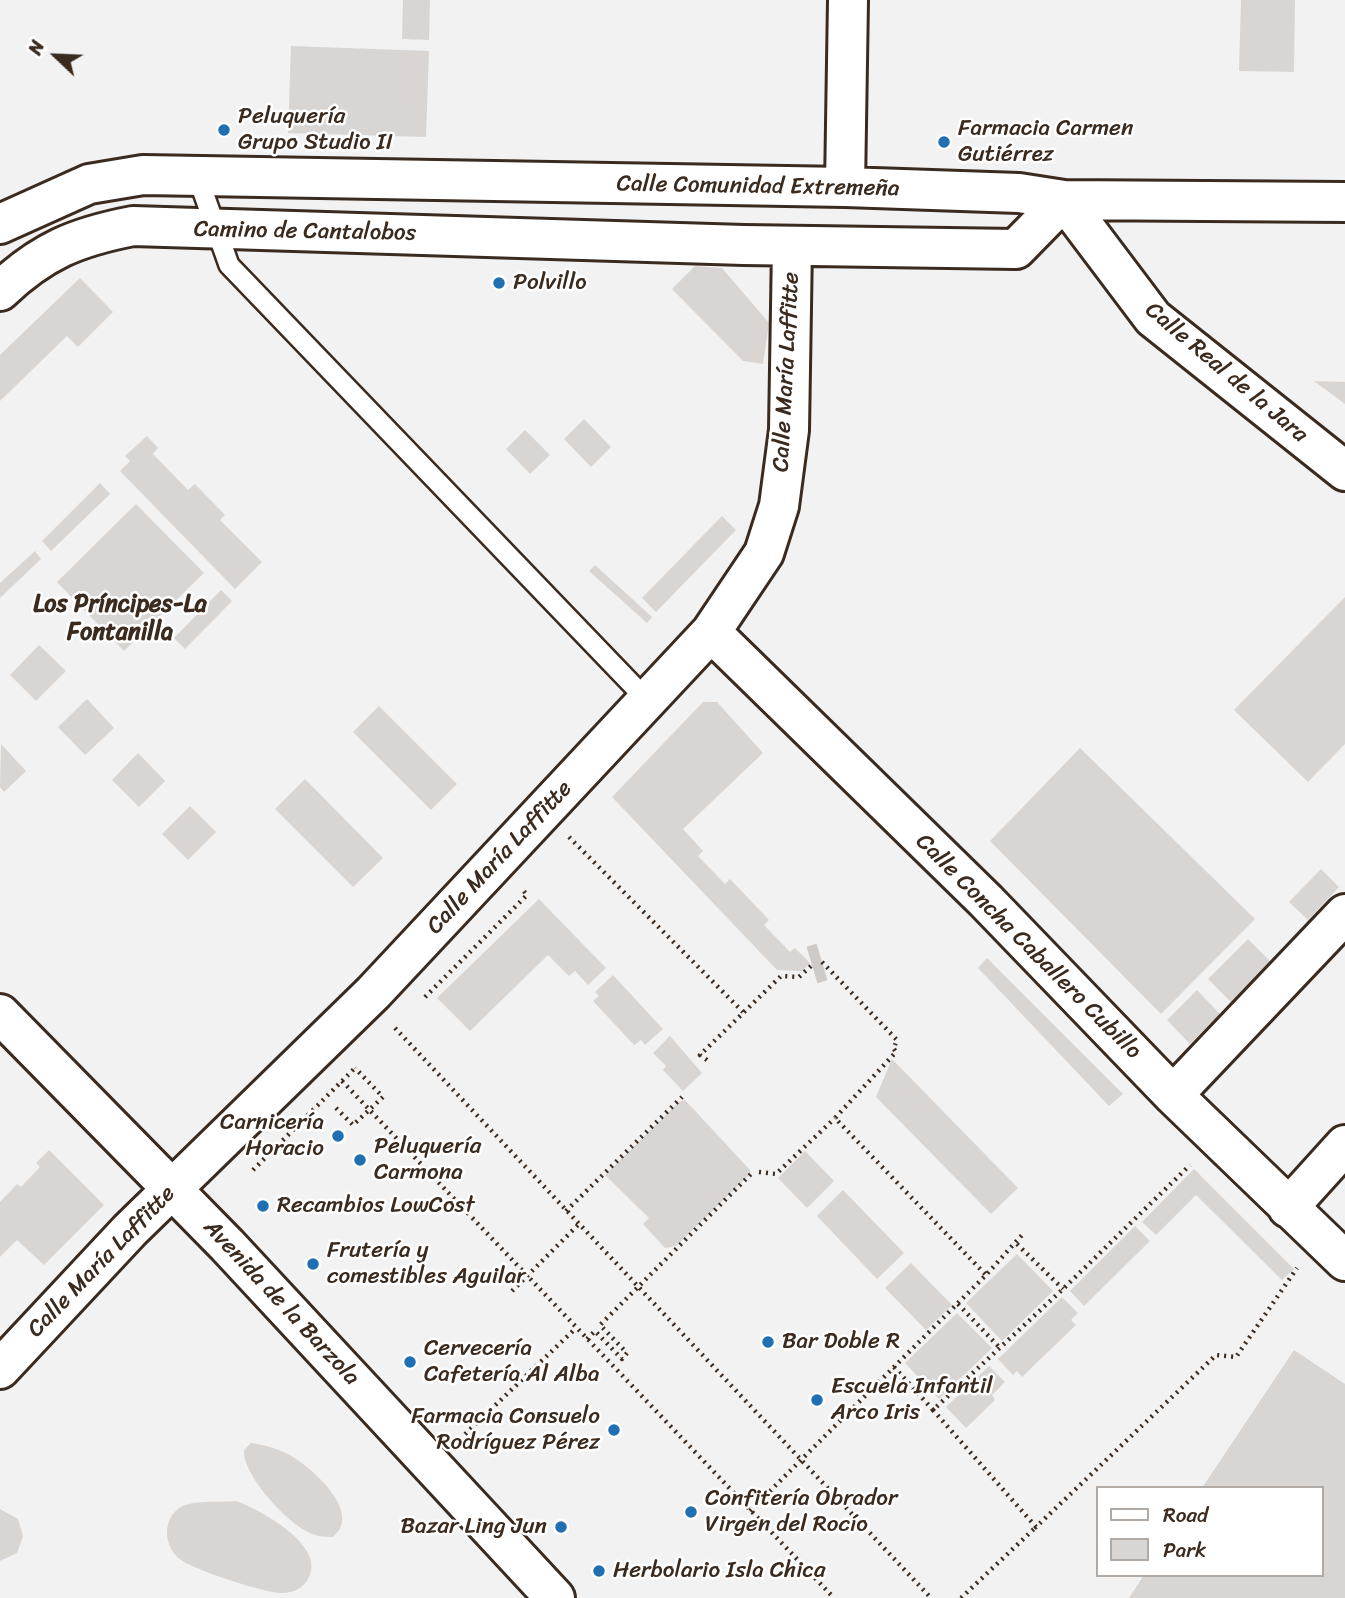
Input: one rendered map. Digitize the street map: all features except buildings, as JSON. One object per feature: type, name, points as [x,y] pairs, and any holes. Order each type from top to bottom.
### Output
[{"type":"street","points":[[845,187],[848,0]]},
{"type":"street","points":[[0,224],[89,184],[143,175],[197,175]]},
{"type":"street","name":"Calle Comunidad Extremeña","points":[[197,175],[1019,192],[1064,200],[1345,202]]},
{"type":"street","points":[[792,246],[1016,249],[1064,200]]},
{"type":"street","name":"Calle Real de la Jara","points":[[1064,200],[1153,318],[1345,471]]},
{"type":"street","name":"Camino de Cantalobos","points":[[0,291],[27,264],[57,248],[99,233],[133,226],[216,231],[629,239],[792,246]]},
{"type":"street","name":"Calle María Laffitte","points":[[0,1370],[172,1188],[373,993],[711,632],[764,553],[779,506],[789,430],[792,246]]},
{"type":"street","name":"Calle Concha Caballero Cubillo","points":[[711,632],[986,901],[1174,1095],[1345,1261]]},
{"type":"street","points":[[1174,1095],[1345,914]]},
{"type":"street","name":"Avenida de la Barzola","points":[[0,1014],[172,1188],[555,1598]]},
{"type":"street","points":[[1288,1208],[1345,1145]]},
{"type":"lane","points":[[197,175],[229,265],[647,700]]},
{"type":"path","points":[[577,825],[568,835],[743,1012]]},
{"type":"path","points":[[587,1339],[595,1331],[622,1359],[627,1353],[600,1325],[755,1173],[776,1174],[835,1118],[896,1052],[894,1047],[897,1040],[822,962]]},
{"type":"path","points":[[707,1060],[700,1055],[781,976],[799,977],[812,965]]},
{"type":"path","points":[[385,1038],[395,1028],[931,1598]]},
{"type":"path","points":[[253,1170],[365,1058]]},
{"type":"path","points":[[336,1108],[353,1125],[383,1097],[355,1068]]},
{"type":"path","points":[[342,1081],[834,1598]]},
{"type":"path","points":[[566,1210],[682,1097]]},
{"type":"path","points":[[835,1118],[986,1275]]},
{"type":"path","points":[[933,1410],[1063,1289],[1195,1160]]},
{"type":"path","points":[[512,1291],[579,1224]]},
{"type":"path","points":[[750,1511],[958,1304],[1017,1244],[1022,1235]]},
{"type":"path","points":[[1017,1244],[1063,1289]]},
{"type":"path","points":[[961,1598],[1216,1355],[1236,1357],[1300,1263]]},
{"type":"path","points":[[958,1304],[1000,1348]]},
{"type":"path","points":[[460,1439],[576,1328]]},
{"type":"path","points":[[894,1367],[1036,1527]]},
{"type":"green space","points":[[403,0],[430,0],[429,40],[402,39]]},
{"type":"green space","points":[[1241,0],[1295,0],[1294,72],[1239,71]]},
{"type":"green space","points":[[291,46],[429,51],[426,137],[288,133]]},
{"type":"green space","points":[[695,266],[722,268],[769,323],[763,364],[743,361],[672,289]]},
{"type":"green space","points":[[80,278],[113,312],[78,347],[67,336],[0,401],[0,355]]},
{"type":"green space","points":[[1314,381],[1345,382],[1345,404]]},
{"type":"green space","points":[[584,419],[611,447],[591,467],[564,439]]},
{"type":"green space","points":[[525,430],[550,455],[530,474],[506,449]]},
{"type":"green space","points":[[147,436],[158,448],[153,454],[188,490],[195,484],[225,515],[220,520],[262,562],[235,589],[120,471],[130,461],[125,456]]},
{"type":"green space","points":[[100,483],[110,494],[51,551],[42,541]]},
{"type":"green space","points":[[136,504],[204,573],[124,651],[57,582]]},
{"type":"green space","points":[[722,516],[736,530],[656,612],[642,598]]},
{"type":"green space","points":[[35,551],[41,559],[0,598],[0,583]]},
{"type":"green space","points":[[595,565],[652,617],[647,623],[589,571]]},
{"type":"green space","points":[[221,590],[232,601],[185,649],[174,638]]},
{"type":"green space","points":[[1345,597],[1345,744],[1308,782],[1234,710]]},
{"type":"green space","points":[[39,645],[66,671],[36,701],[10,675]]},
{"type":"green space","points":[[87,699],[114,728],[85,755],[58,727]]},
{"type":"green space","points":[[703,702],[717,702],[763,753],[683,829],[703,851],[698,856],[725,884],[730,879],[769,920],[764,925],[790,952],[795,948],[810,963],[802,971],[777,970],[612,797]]},
{"type":"green space","points":[[379,706],[457,784],[431,810],[353,732]]},
{"type":"green space","points":[[1,744],[26,771],[4,792],[0,787]]},
{"type":"green space","points":[[1080,748],[1255,919],[1161,1014],[990,841]]},
{"type":"green space","points":[[138,753],[165,781],[139,807],[112,780]]},
{"type":"green space","points":[[305,779],[383,858],[353,887],[275,809]]},
{"type":"green space","points":[[190,806],[216,832],[188,860],[162,834]]},
{"type":"green space","points":[[1321,869],[1339,887],[1308,920],[1289,902]]},
{"type":"green space","points":[[539,899],[606,968],[588,985],[575,971],[569,976],[548,955],[470,1031],[437,998]]},
{"type":"green space","points":[[1248,939],[1271,962],[1231,1002],[1208,979]]},
{"type":"green space","points":[[987,958],[1123,1094],[1109,1106],[978,968]]},
{"type":"green space","points":[[613,975],[663,1029],[645,1045],[641,1040],[634,1045],[593,1001],[599,996],[595,992]]},
{"type":"green space","points":[[1197,990],[1220,1014],[1190,1044],[1167,1020]]},
{"type":"green space","points":[[670,1036],[702,1073],[683,1091],[663,1070],[666,1066],[653,1053]]},
{"type":"green space","points":[[892,1059],[1018,1188],[991,1214],[876,1097]]},
{"type":"green space","points":[[685,1100],[750,1170],[750,1174],[676,1246],[665,1248],[643,1224],[649,1218],[605,1175],[679,1102]]},
{"type":"green space","points":[[49,1150],[104,1205],[44,1265],[17,1240],[0,1257],[0,1202],[17,1184],[21,1187],[40,1167],[36,1163]]},
{"type":"green space","points":[[805,1151],[834,1181],[807,1208],[778,1178]]},
{"type":"green space","points":[[1194,1169],[1294,1269],[1282,1280],[1196,1195],[1156,1235],[1142,1222]]},
{"type":"green space","points":[[843,1190],[904,1253],[877,1279],[817,1216]]},
{"type":"green space","points":[[1135,1226],[1150,1241],[1084,1306],[1070,1291]]},
{"type":"green space","points":[[1017,1254],[1053,1291],[1002,1341],[966,1303]]},
{"type":"green space","points":[[911,1263],[952,1305],[926,1330],[885,1288]]},
{"type":"green space","points":[[1062,1297],[1078,1313],[1071,1320],[1076,1325],[1022,1377],[1017,1371],[1013,1375],[998,1359]]},
{"type":"green space","points":[[957,1313],[992,1348],[939,1399],[905,1363]]},
{"type":"green space","points":[[1294,1350],[1345,1384],[1345,1598],[1129,1598],[1143,1577],[1324,1577],[1324,1486],[1203,1486]]},
{"type":"green space","points":[[989,1366],[1005,1382],[992,1395],[995,1400],[966,1428],[946,1407]]},
{"type":"green space","points":[[251,1443],[288,1454],[320,1479],[338,1503],[342,1515],[341,1527],[333,1537],[306,1531],[287,1517],[266,1495],[245,1460],[244,1450]]},
{"type":"green space","points":[[236,1501],[274,1520],[300,1542],[312,1567],[308,1579],[300,1587],[282,1593],[261,1589],[200,1569],[175,1555],[168,1542],[167,1527],[178,1509],[198,1503]]},
{"type":"green space","points":[[0,1509],[18,1519],[23,1536],[17,1553],[0,1561]]},
{"type":"tunnel","points":[[812,965],[822,962]]},
{"type":"place","name":"Peluquería Grupo Studio II","points":[[224,130]]},
{"type":"place","name":"Farmacia Carmen Gutiérrez","points":[[944,142]]},
{"type":"place","name":"Polvillo","points":[[499,283]]},
{"type":"place","name":"Carnicería Horacio","points":[[338,1136]]},
{"type":"place","name":"Peluquería Carmona","points":[[360,1160]]},
{"type":"place","name":"Recambios LowCost","points":[[263,1206]]},
{"type":"place","name":"Frutería y comestibles Aguilar","points":[[313,1264]]},
{"type":"place","name":"Bar Doble R","points":[[768,1342]]},
{"type":"place","name":"Cervecería Cafetería Al Alba","points":[[410,1362]]},
{"type":"place","name":"Escuela Infantil Arco Iris","points":[[817,1400]]},
{"type":"place","name":"Farmacia Consuelo Rodríguez Pérez","points":[[614,1430]]},
{"type":"place","name":"Confitería Obrador Virgen del Rocío","points":[[691,1512]]},
{"type":"place","name":"Bazar Ling Jun","points":[[561,1527]]},
{"type":"place","name":"Herbolario Isla Chica","points":[[599,1571]]},
{"type":"district","name":"Los Príncipes-La Fontanilla","points":[[120,619]]}]
